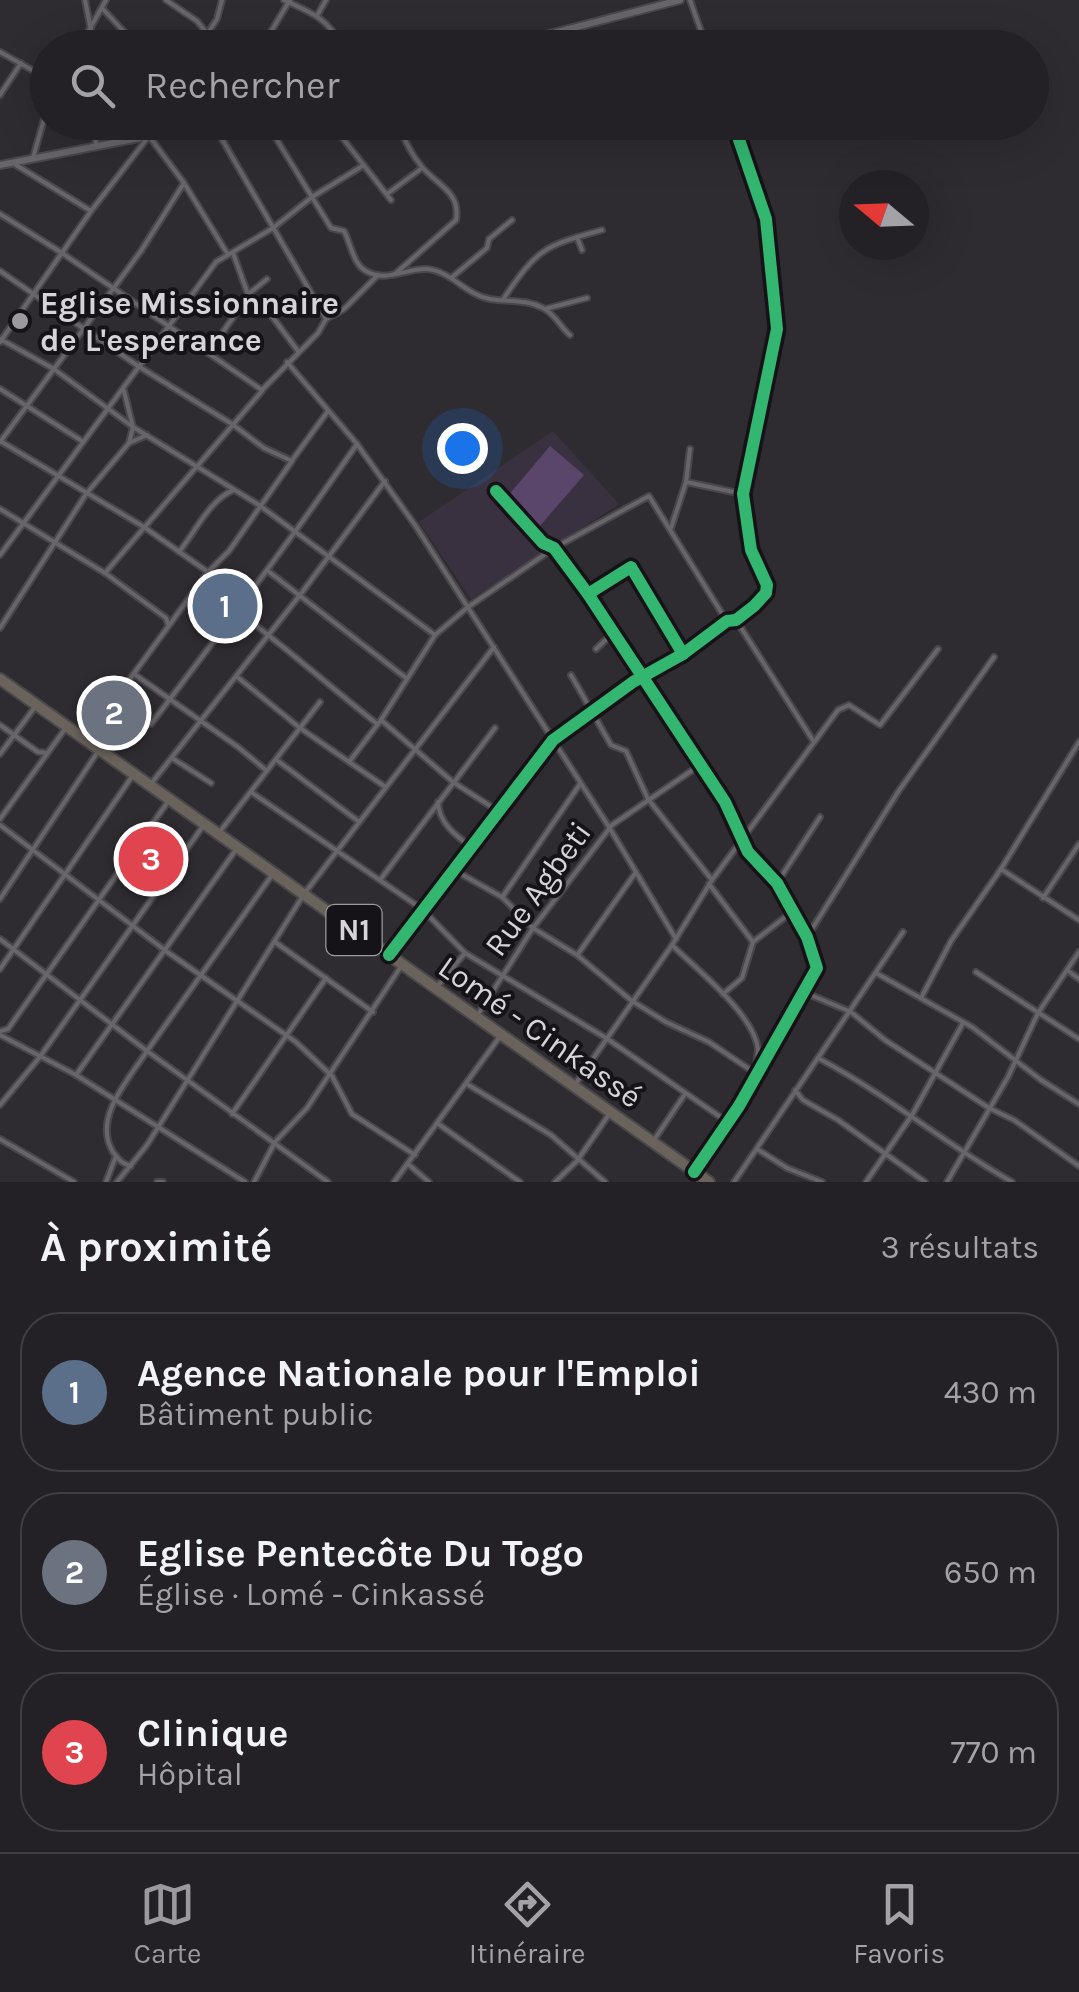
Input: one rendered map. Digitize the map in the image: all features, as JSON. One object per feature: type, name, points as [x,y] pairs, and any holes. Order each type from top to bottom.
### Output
[{"type":"highway","name":"Lomé - Cinkassé","points":[[0,678],[708,1182]]},
{"type":"street","points":[[85,0],[91,30]]},
{"type":"street","points":[[91,30],[106,0]]},
{"type":"street","points":[[208,30],[217,18],[222,0]]},
{"type":"street","points":[[318,14],[326,0]]},
{"type":"street","points":[[565,30],[680,0]]},
{"type":"street","points":[[690,0],[701,30]]},
{"type":"street","points":[[171,1],[204,30]]},
{"type":"street","points":[[271,30],[288,1],[318,14],[334,30]]},
{"type":"street","points":[[102,8],[122,30]]},
{"type":"street","points":[[0,52],[30,68]]},
{"type":"street","points":[[0,95],[21,63]]},
{"type":"street","points":[[33,158],[38,140]]},
{"type":"street","points":[[96,140],[96,144]]},
{"type":"street","points":[[0,165],[122,140]]},
{"type":"street","points":[[146,140],[0,340],[54,369],[147,436],[259,505],[436,636]]},
{"type":"street","points":[[152,140],[230,253],[249,298],[268,311],[298,351]]},
{"type":"street","points":[[222,140],[326,318]]},
{"type":"street","points":[[277,140],[331,228],[344,231],[356,264],[367,272],[378,276],[427,269],[490,299],[517,299],[554,314],[570,335]]},
{"type":"street","points":[[345,140],[392,200]]},
{"type":"street","points":[[395,274],[456,220],[457,202],[422,168],[404,140]]},
{"type":"street","points":[[389,955],[553,740],[727,621],[736,620],[766,592],[767,585],[751,550],[743,494],[778,320],[766,219],[739,140]]},
{"type":"street","points":[[12,162],[91,211]]},
{"type":"street","points":[[0,556],[216,262],[273,228],[364,164]]},
{"type":"street","points":[[387,194],[422,168]]},
{"type":"street","points":[[184,183],[141,251],[0,442],[144,527],[208,572]]},
{"type":"street","points":[[0,214],[262,390]]},
{"type":"street","points":[[451,278],[487,248],[488,239],[512,220]]},
{"type":"street","points":[[504,298],[529,261],[561,240],[602,230]]},
{"type":"street","points":[[577,237],[582,250]]},
{"type":"street","points":[[0,271],[264,448],[292,461]]},
{"type":"street","points":[[105,573],[194,466],[318,333],[326,318],[344,309],[378,276]]},
{"type":"street","points":[[208,353],[268,279]]},
{"type":"street","points":[[544,310],[587,298]]},
{"type":"street","points":[[287,362],[385,481],[610,828],[676,939]]},
{"type":"street","points":[[0,389],[82,441]]},
{"type":"street","points":[[0,628],[86,494],[130,443],[134,427],[123,389]]},
{"type":"street","points":[[86,739],[208,572],[229,551],[328,411]]},
{"type":"street","points":[[130,443],[147,436]]},
{"type":"street","points":[[106,711],[151,724],[239,611],[357,444]]},
{"type":"street","points":[[671,528],[686,482],[690,449]]},
{"type":"street","points":[[150,785],[300,596],[385,481]]},
{"type":"street","points":[[686,482],[743,494]]},
{"type":"street","points":[[179,552],[212,507],[234,490]]},
{"type":"street","points":[[496,491],[544,543],[554,548],[588,594],[724,802],[742,841],[777,883],[808,937],[817,968],[729,1123],[694,1172]]},
{"type":"street","points":[[349,762],[436,636],[468,607],[554,548],[649,496],[727,621]]},
{"type":"street","points":[[0,509],[105,573],[166,618],[167,628]]},
{"type":"street","points":[[588,594],[631,567],[683,654]]},
{"type":"street","points":[[268,571],[406,678]]},
{"type":"street","points":[[199,585],[239,611],[453,782],[498,812]]},
{"type":"street","points":[[736,620],[815,743]]},
{"type":"street","points":[[596,649],[613,632]]},
{"type":"street","points":[[117,1182],[158,1126],[304,894],[494,647]]},
{"type":"street","points":[[574,1086],[676,939],[710,882],[846,705],[880,725],[938,649]]},
{"type":"street","points":[[808,937],[898,792],[994,656]]},
{"type":"street","points":[[134,674],[267,772]]},
{"type":"street","points":[[572,675],[611,745],[626,751],[648,799],[753,942]]},
{"type":"street","points":[[236,676],[300,728],[384,786]]},
{"type":"street","points":[[218,834],[320,702]]},
{"type":"street","points":[[0,754],[38,704]]},
{"type":"street","points":[[0,725],[38,752],[48,753]]},
{"type":"street","points":[[68,725],[0,822],[131,924],[286,1035],[338,1084],[352,1114],[414,1154]]},
{"type":"street","points":[[380,880],[496,728]]},
{"type":"street","points":[[921,998],[952,941],[1002,869],[1079,742]]},
{"type":"street","points":[[0,899],[99,749]]},
{"type":"street","points":[[172,758],[211,782]]},
{"type":"street","points":[[276,760],[358,821]]},
{"type":"street","name":"Rue Agbeti","points":[[476,1017],[532,928],[610,828],[700,765]]},
{"type":"street","points":[[0,969],[134,774]]},
{"type":"street","points":[[502,898],[580,784]]},
{"type":"street","points":[[251,792],[422,908],[465,953],[606,1038],[729,1123]]},
{"type":"street","points":[[170,799],[8,1029],[0,1033],[39,1058],[76,1075],[245,1182]]},
{"type":"street","points":[[438,802],[439,815],[470,847]]},
{"type":"street","points":[[777,883],[820,818]]},
{"type":"street","points":[[0,1105],[39,1058],[204,824]]},
{"type":"street","points":[[1042,898],[1079,844]]},
{"type":"street","points":[[76,1075],[237,847]]},
{"type":"street","points":[[1002,869],[1079,920]]},
{"type":"street","points":[[453,870],[502,898],[532,928],[577,955],[632,1001],[709,1042],[756,1074]]},
{"type":"street","points":[[577,955],[636,872]]},
{"type":"street","points":[[131,1166],[116,1156],[106,1133],[106,1120],[147,1051],[273,873]]},
{"type":"street","points":[[723,994],[742,978],[753,942],[793,910]]},
{"type":"street","points":[[734,1182],[903,932]]},
{"type":"street","points":[[0,939],[186,1081],[328,1182]]},
{"type":"street","points":[[274,942],[373,1012]]},
{"type":"street","points":[[672,945],[723,994],[756,1040],[756,1074]]},
{"type":"street","points":[[947,1182],[1038,1013],[1079,952]]},
{"type":"street","points":[[435,988],[465,953]]},
{"type":"street","points":[[254,1182],[275,1142],[308,1108],[402,964]]},
{"type":"street","points":[[1066,970],[1079,979]]},
{"type":"street","points":[[976,972],[1079,1039]]},
{"type":"street","points":[[876,973],[963,1022],[1079,1104]]},
{"type":"street","points":[[232,1114],[326,978]]},
{"type":"street","points":[[804,992],[851,1012],[885,1040],[1014,1120],[1079,1166]]},
{"type":"street","points":[[866,1182],[912,1115],[963,1022]]},
{"type":"street","points":[[8,1029],[9,1040]]},
{"type":"street","points":[[394,1182],[501,1035]]},
{"type":"street","points":[[818,1058],[860,1080],[962,1154],[1012,1182]]},
{"type":"street","points":[[466,1084],[551,1135],[606,1182]]},
{"type":"street","points":[[796,1090],[803,1100],[925,1182]]},
{"type":"street","points":[[652,1143],[684,1094]]},
{"type":"street","points":[[555,1182],[577,1161],[610,1113]]},
{"type":"street","points":[[438,1123],[520,1182]]},
{"type":"street","points":[[0,1139],[74,1182]]},
{"type":"street","points":[[757,1148],[787,1168],[822,1182]]},
{"type":"street","points":[[106,1182],[116,1156]]},
{"type":"street","points":[[408,1164],[429,1182]]},
{"type":"shaded area","points":[[553,431],[619,504],[471,599],[419,522]]},
{"type":"shaded area","points":[[550,446],[584,475],[539,527],[506,498]]},
{"type":"cycle path","points":[[389,955],[553,740],[633,682],[683,654],[727,621],[736,620],[766,593],[767,585],[751,550],[743,494],[777,329],[766,219],[739,140]]},
{"type":"cycle path","points":[[496,491],[543,543],[554,548],[588,594],[725,802],[748,852],[777,883],[807,937],[817,968],[739,1106],[694,1172]]},
{"type":"cycle path","points":[[588,594],[631,567],[683,654]]},
{"type":"place","name":"Eglise Missionnaire de L'esperance","points":[[20,321]]},
{"type":"place","name":"Agence Nationale pour l'Emploi","points":[[225,606]]},
{"type":"place","name":"Eglise Pentecôte Du Togo","points":[[114,713]]},
{"type":"place","name":"Clinique","points":[[151,859]]}]
